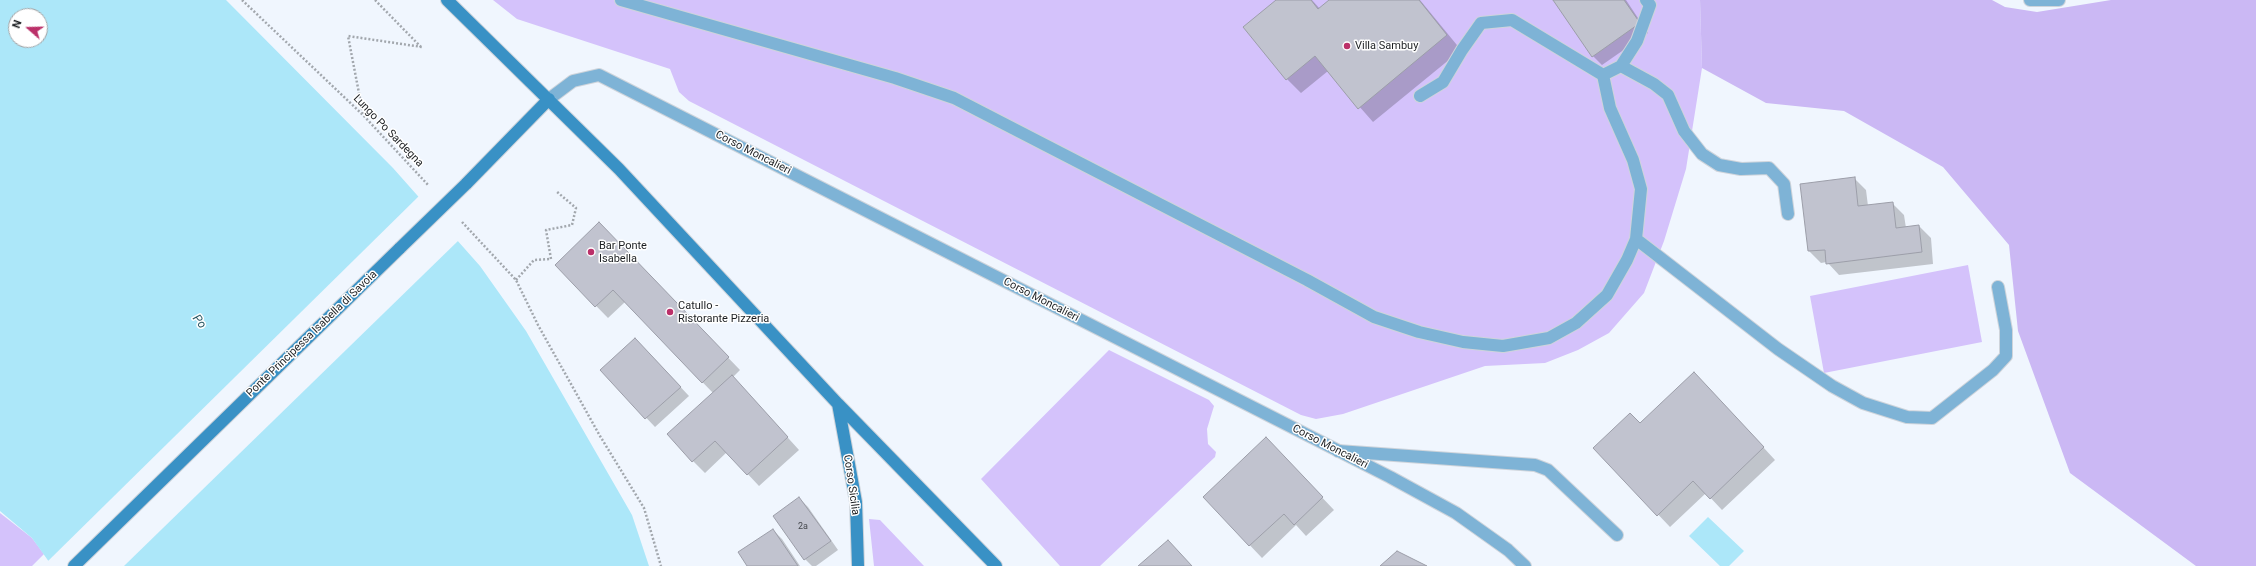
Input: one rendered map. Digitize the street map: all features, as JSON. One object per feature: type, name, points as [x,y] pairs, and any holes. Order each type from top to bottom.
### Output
[{"type":"street","points":[[447,0],[619,169],[838,404],[996,566]]},
{"type":"street","points":[[621,0],[895,78],[954,98],[1307,280],[1374,317],[1419,332],[1463,342],[1503,346],[1549,338],[1576,322],[1606,295],[1627,260],[1636,239],[1641,189],[1633,160],[1610,108],[1604,75],[1512,20],[1481,23],[1462,50],[1443,82],[1420,96]]},
{"type":"street","points":[[1604,75],[1622,66],[1637,41],[1650,5],[1646,0]]},
{"type":"street","points":[[2030,0],[2059,0]]},
{"type":"street","points":[[1622,66],[1654,84],[1668,95],[1684,131],[1702,154],[1719,165],[1741,169],[1769,168],[1784,184],[1788,214]]},
{"type":"street","name":"Corso Moncalieri","points":[[549,99],[573,81],[599,75],[1338,451],[1456,513],[1508,550],[1525,566]]},
{"type":"street","name":"Ponte Principessa Isabella di Savoia","points":[[74,566],[466,184],[549,99]]},
{"type":"street","points":[[1636,239],[1778,349],[1832,386],[1864,403],[1907,417],[1932,418],[1992,370],[2006,356],[2006,330],[1998,287]]},
{"type":"street","name":"Corso Sicilia","points":[[838,404],[856,502],[858,566]]},
{"type":"street","points":[[1338,451],[1535,465],[1548,470],[1617,535]]},
{"type":"path","name":"Lungo Po Sardegna","points":[[242,0],[363,115],[432,189]]},
{"type":"path","points":[[363,115],[348,36],[422,47],[375,0]]},
{"type":"path","points":[[516,280],[534,260],[551,259],[546,230],[572,225],[576,208],[556,192]]},
{"type":"path","points":[[458,218],[516,280],[538,325],[600,436],[644,508],[661,566]]},
{"type":"shaded area","points":[[493,0],[1700,0],[1702,68],[1686,169],[1664,241],[1644,293],[1609,333],[1578,350],[1545,363],[1485,366],[1343,414],[1316,419],[1301,415],[689,101],[679,92],[670,69],[517,19]]},
{"type":"shaded area","points":[[1700,0],[1992,0],[2005,7],[2037,12],[2111,0],[2256,0],[2256,566],[2196,566],[2070,473],[2018,331],[2009,245],[1943,167],[1844,111],[1766,103],[1702,68]]},
{"type":"shaded area","points":[[1968,265],[1982,342],[1824,373],[1810,296]]},
{"type":"shaded area","points":[[1109,350],[1209,400],[1214,406],[1207,429],[1208,444],[1216,452],[1215,457],[1100,566],[1060,566],[981,479]]},
{"type":"shaded area","points":[[0,513],[32,538],[44,554],[32,566],[0,566]]},
{"type":"shaded area","points":[[869,519],[880,520],[924,566],[874,566]]},
{"type":"water","name":"Po","points":[[0,0],[226,0],[393,168],[480,266],[526,331],[632,515],[649,566],[52,566],[32,538],[0,511]]},
{"type":"water","points":[[1708,517],[1744,551],[1729,566],[1720,566],[1689,536]]},
{"type":"pier","points":[[420,195],[459,240],[124,566],[50,566],[47,562]]},
{"type":"building","name":"Villa Sambuy","points":[[1276,0],[1311,0],[1318,9],[1329,0],[1419,0],[1447,35],[1358,109],[1315,56],[1286,80],[1243,27]]},
{"type":"building","points":[[1553,0],[1624,0],[1640,23],[1592,57]]},
{"type":"building","points":[[1855,177],[1858,206],[1893,202],[1896,228],[1919,225],[1922,252],[1826,264],[1825,250],[1808,251],[1800,184]]},
{"type":"building","points":[[599,222],[729,357],[702,383],[613,290],[595,307],[555,265]]},
{"type":"building","points":[[635,338],[681,387],[645,419],[600,370]]},
{"type":"building","points":[[1694,372],[1764,447],[1710,499],[1693,481],[1657,516],[1593,448],[1630,413],[1640,423]]},
{"type":"building","points":[[732,375],[788,437],[747,475],[715,441],[692,462],[667,434]]},
{"type":"building","points":[[1266,437],[1323,497],[1294,525],[1284,514],[1249,546],[1203,497]]},
{"type":"building","points":[[799,497],[831,541],[804,560],[773,516]]},
{"type":"building","points":[[773,529],[798,566],[747,566],[738,552]]},
{"type":"building","points":[[1168,540],[1192,566],[1138,566]]},
{"type":"building","points":[[1397,551],[1427,566],[1380,566]]},
{"type":"place","name":"Villa Sambuy","points":[[1347,46]]},
{"type":"place","name":"Bar Ponte Isabella","points":[[591,252]]},
{"type":"place","name":"Catullo - Ristorante Pizzeria","points":[[670,312]]}]
